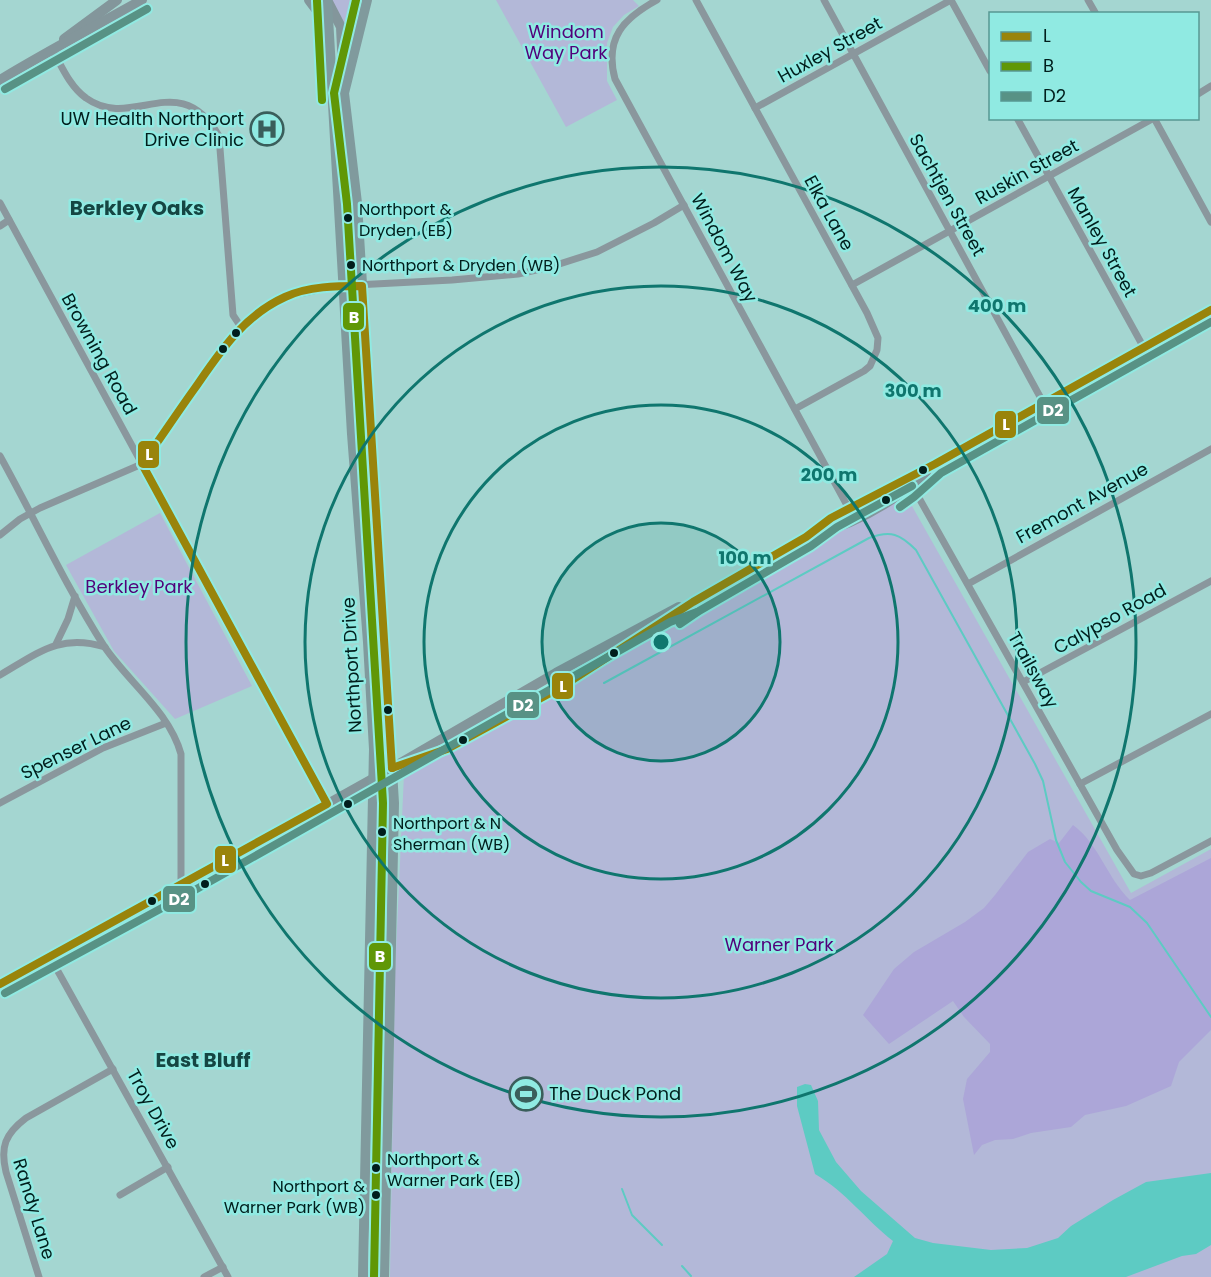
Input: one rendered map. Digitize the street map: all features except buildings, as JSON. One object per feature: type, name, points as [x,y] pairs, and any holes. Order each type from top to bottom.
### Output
[{"type":"main road","name":"Northport Drive","points":[[327,0],[368,642],[374,778],[363,1277]]},
{"type":"main road","points":[[344,93],[367,0]]},
{"type":"main road","name":"Northport Drive","points":[[344,93],[357,202],[392,768],[394,838],[384,1277]]},
{"type":"main road","points":[[358,506],[367,524],[378,536]]},
{"type":"street","points":[[52,49],[75,29],[117,0]]},
{"type":"street","points":[[0,80],[141,0]]},
{"type":"street","points":[[309,0],[323,24],[329,53]]},
{"type":"street","points":[[327,0],[341,27],[344,93]]},
{"type":"street","name":"Windom Way","points":[[657,0],[638,11],[617,33],[612,45],[615,78],[855,520]]},
{"type":"street","name":"Elka Lane","points":[[696,0],[852,285],[878,338],[874,360],[864,371],[795,409]]},
{"type":"street","name":"Sachtjen Street","points":[[824,0],[1044,404]]},
{"type":"street","points":[[951,0],[989,69]]},
{"type":"street","name":"Huxley Street","points":[[755,108],[951,0]]},
{"type":"street","points":[[52,49],[79,92],[92,102],[119,108],[160,103],[186,104],[196,109],[212,124],[219,136],[233,315],[241,327]]},
{"type":"street","name":"Manley Street","points":[[1018,120],[1144,348]]},
{"type":"street","name":"Ruskin Street","points":[[852,285],[1152,120]]},
{"type":"street","points":[[1155,120],[1211,222]]},
{"type":"street","name":"Browning Road","points":[[0,203],[327,804]]},
{"type":"street","points":[[0,535],[30,513],[142,464],[223,348],[254,315],[285,297],[304,291],[344,286],[489,277],[550,267],[597,252],[684,205]]},
{"type":"street","points":[[0,226],[9,220]]},
{"type":"street","points":[[0,984],[392,768],[447,749],[582,675],[693,602],[806,537],[849,508],[910,481],[935,464],[1211,310]]},
{"type":"street","name":"Fremont Avenue","points":[[968,584],[1211,449]]},
{"type":"street","points":[[0,456],[105,647],[176,740],[181,754],[181,886]]},
{"type":"street","points":[[806,537],[855,520],[896,497],[910,481]]},
{"type":"street","name":"Trailsway","points":[[910,481],[1123,861],[1141,876],[1211,841]]},
{"type":"street","name":"Calypso Road","points":[[1023,682],[1211,580]]},
{"type":"street","points":[[56,644],[68,619],[75,596]]},
{"type":"street","points":[[0,675],[56,644],[81,643],[105,647]]},
{"type":"street","points":[[1080,784],[1211,714]]},
{"type":"street","name":"Spenser Lane","points":[[0,803],[103,748],[165,723]]},
{"type":"street","name":"Troy Drive","points":[[50,957],[228,1277]]},
{"type":"street","points":[[1,1149],[16,1127],[26,1118],[113,1069]]},
{"type":"street","name":"Randy Lane","points":[[1,1149],[39,1277]]},
{"type":"street","points":[[120,1195],[168,1167]]},
{"type":"street","points":[[204,1277],[223,1266]]},
{"type":"green space","points":[[332,0],[361,0],[348,48],[346,48]]},
{"type":"green space","name":"Windom Way Park","points":[[496,0],[633,0],[639,6],[624,15],[613,27],[607,43],[607,81],[617,100],[566,127]]},
{"type":"green space","name":"Warner Park","points":[[904,492],[1131,893],[1211,849],[1211,1277],[390,1277],[395,973],[404,774]]},
{"type":"green space","name":"Berkley Park","points":[[160,513],[252,686],[175,719],[114,651],[66,565]]},
{"type":"shaded area","points":[[1073,825],[1090,842],[1115,882],[1130,900],[1211,858],[1211,1030],[1179,1062],[1171,1086],[1126,1106],[1085,1115],[1071,1127],[1031,1133],[1013,1139],[995,1140],[982,1145],[974,1155],[963,1099],[967,1079],[990,1052],[990,1044],[964,1017],[953,1001],[889,1044],[863,1015],[894,969],[914,952],[984,908],[1028,852],[1050,839],[1059,843]]},
{"type":"water","points":[[805,1084],[811,1085],[818,1101],[819,1130],[836,1162],[861,1191],[915,1238],[933,1243],[991,1250],[1027,1248],[1058,1238],[1071,1226],[1146,1182],[1211,1173],[1211,1245],[1196,1254],[1182,1256],[1126,1277],[854,1277],[887,1254],[893,1241],[836,1189],[815,1174],[797,1106],[797,1087]]},
{"type":"waterway","points":[[604,683],[869,538],[883,534],[900,537],[916,550],[1035,764],[1043,781],[1056,840],[1065,862],[1091,891],[1130,907],[1147,923],[1211,1017]]},
{"type":"waterway","points":[[622,1189],[632,1215],[662,1245]]},
{"type":"waterway","points":[[682,1266],[691,1276]]},
{"type":"transit line","name":"B","points":[[356,0],[334,93],[347,204],[383,803],[374,1277]]},
{"type":"transit line","name":"B","points":[[317,1],[322,100]]},
{"type":"transit line","name":"D2","points":[[5,89],[147,9]]},
{"type":"transit line","name":"L","points":[[0,984],[327,804],[142,464],[234,336],[270,305],[294,293],[313,289],[362,286],[392,768]]},
{"type":"transit line","name":"L","points":[[392,768],[447,749],[563,686],[693,602],[806,537],[831,518],[935,464],[1211,310]]},
{"type":"transit line","name":"D2","points":[[900,507],[941,473],[1211,322]]},
{"type":"transit line","name":"D2","points":[[680,624],[811,546],[837,527],[912,486]]},
{"type":"transit line","name":"D2","points":[[5,993],[186,895],[670,622],[697,612]]},
{"type":"place","name":"UW Health Northport Drive Clinic","points":[[267,129]]},
{"type":"place","name":"Northport & Dryden (EB)","points":[[348,218]]},
{"type":"place","name":"Northport & Dryden (WB)","points":[[351,265]]},
{"type":"place","name":"Northport & N Sherman (WB)","points":[[382,832]]},
{"type":"place","name":"The Duck Pond","points":[[526,1094]]},
{"type":"place","name":"Northport & Warner Park (EB)","points":[[376,1168]]},
{"type":"place","name":"Northport & Warner Park (WB)","points":[[376,1195]]},
{"type":"district","name":"Berkley Oaks","points":[[137,208]]},
{"type":"district","name":"East Bluff","points":[[203,1060]]}]
